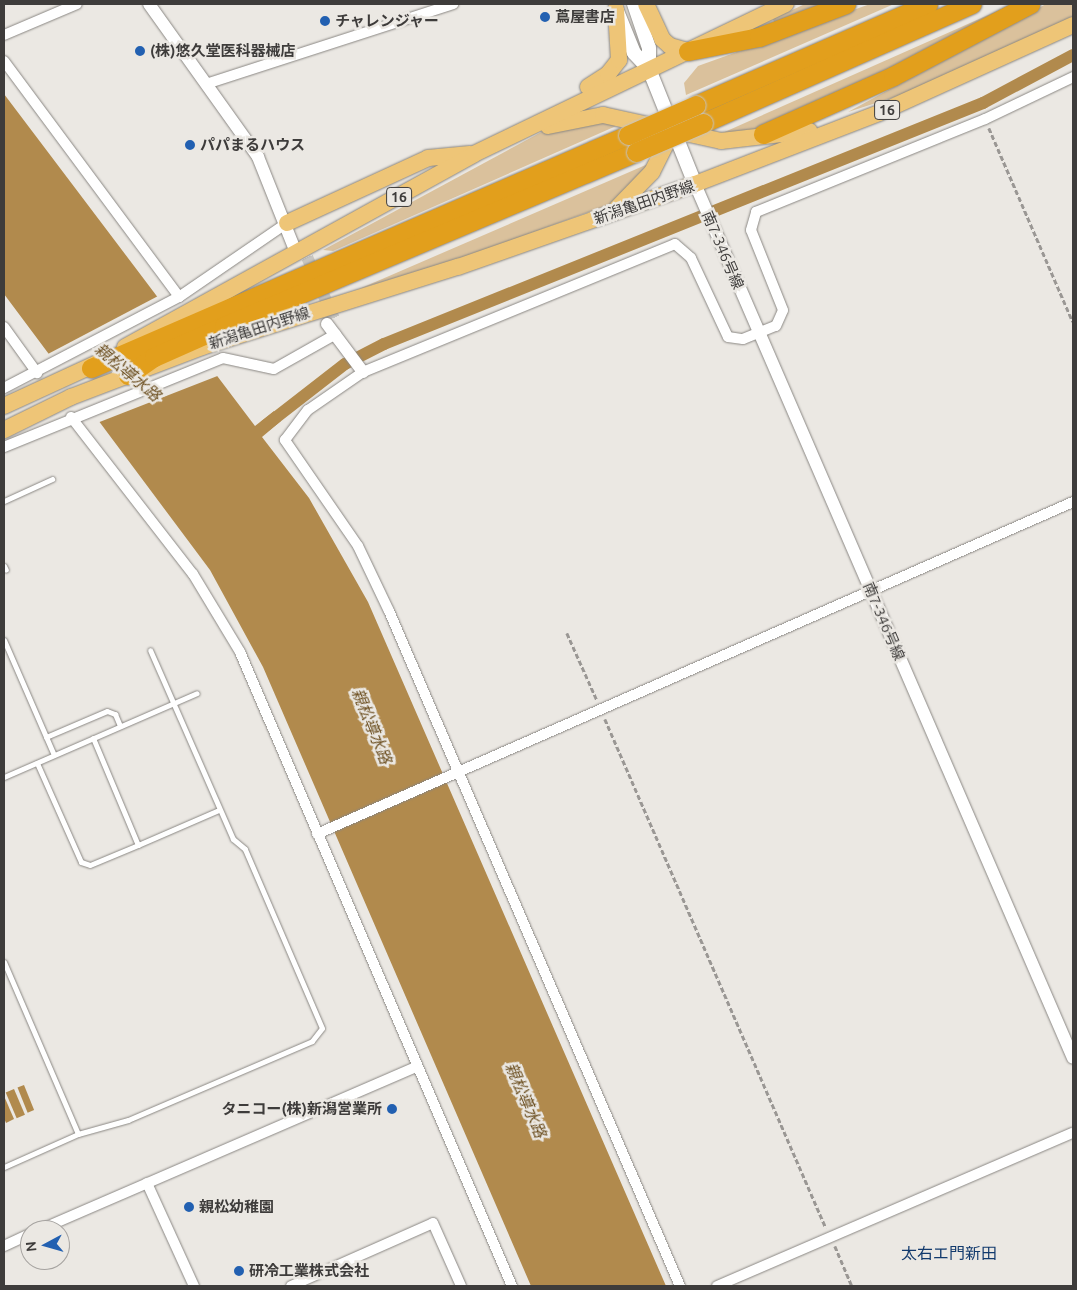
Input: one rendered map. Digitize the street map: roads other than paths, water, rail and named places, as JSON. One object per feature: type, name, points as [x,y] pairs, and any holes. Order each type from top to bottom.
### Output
[{"type":"highway","points":[[688,51],[759,37],[846,4]]},
{"type":"highway","points":[[632,143],[696,106],[928,4]]},
{"type":"highway","points":[[91,368],[186,321],[632,143],[703,123],[972,4]]},
{"type":"highway","points":[[764,134],[893,76],[1030,4]]},
{"type":"highway","points":[[128,375],[154,357],[186,321]]},
{"type":"main road","points":[[634,4],[649,48],[649,69]]},
{"type":"main road","points":[[646,4],[662,39],[670,46],[688,51]]},
{"type":"main road","name":"16","points":[[186,321],[279,265],[474,154],[786,4]]},
{"type":"main road","points":[[615,6],[634,52],[649,69],[695,184]]},
{"type":"main road","points":[[490,146],[608,74],[621,51],[615,6]]},
{"type":"main road","name":"新潟亀田内野線","points":[[186,321],[604,216],[695,184],[916,97],[1073,25]]},
{"type":"main road","points":[[490,146],[593,115],[730,142],[764,134],[798,135],[916,97]]},
{"type":"main road","points":[[604,216],[647,179],[673,130]]},
{"type":"main road","points":[[287,223],[428,158],[474,154]]},
{"type":"main road","points":[[4,406],[91,368]]},
{"type":"main road","points":[[4,430],[71,397],[128,375]]},
{"type":"street","points":[[4,35],[77,4]]},
{"type":"street","points":[[149,4],[258,157],[297,243]]},
{"type":"street","points":[[206,84],[453,4]]},
{"type":"street","points":[[4,61],[186,321]]},
{"type":"street","points":[[680,1286],[358,546],[285,440],[308,410],[362,370],[675,244],[691,258],[728,337],[743,339],[759,334],[776,326],[783,310],[753,237],[750,224],[756,212],[985,120],[1073,77]]},
{"type":"street","name":"南7-346号線","points":[[695,184],[1073,1058]]},
{"type":"street","points":[[4,388],[48,366],[186,321],[287,223]]},
{"type":"street","points":[[4,446],[83,412],[213,362],[231,358],[260,369],[274,369],[333,326],[362,370]]},
{"type":"street","points":[[4,327],[37,373]]},
{"type":"street","points":[[72,417],[218,611],[322,832],[416,1068],[512,1286]]},
{"type":"street","points":[[322,832],[600,707],[1073,502]]},
{"type":"street","points":[[62,1220],[416,1068]]},
{"type":"street","points":[[717,1286],[1073,1132]]},
{"type":"street","points":[[147,1183],[190,1285]]},
{"type":"street","points":[[291,1286],[433,1223],[461,1286]]},
{"type":"street","points":[[4,1246],[20,1239]]},
{"type":"lane","points":[[4,501],[52,479]]},
{"type":"lane","points":[[4,640],[54,755]]},
{"type":"lane","points":[[4,1167],[78,1134],[128,1120],[319,1035],[321,1022],[245,849],[233,839],[150,650]]},
{"type":"lane","points":[[4,777],[197,693]]},
{"type":"lane","points":[[46,737],[107,711],[115,714],[120,726]]},
{"type":"lane","points":[[93,738],[138,845]]},
{"type":"lane","points":[[37,763],[81,862],[90,865],[220,810]]},
{"type":"lane","points":[[4,962],[78,1134]]},
{"type":"water","name":"親松導水路","points":[[4,94],[255,426],[274,411],[281,421],[262,437],[309,498],[368,602],[666,1286],[531,1286],[263,667],[210,570],[4,294]]},
{"type":"water","points":[[24,1085],[34,1110],[28,1113],[18,1088]]},
{"type":"water","points":[[14,1089],[25,1115],[17,1118],[6,1093]]},
{"type":"water","points":[[4,1096],[14,1119],[6,1123],[4,1118]]},
{"type":"waterway","points":[[265,426],[345,364],[384,344],[983,103],[1073,55]]},
{"type":"tunnel","points":[[300,241],[335,321]]},
{"type":"place","name":"蔦屋書店","points":[[545,17]]},
{"type":"place","name":"チャレンジャー","points":[[325,21]]},
{"type":"place","name":"(株)悠久堂医科器械店","points":[[140,51]]},
{"type":"place","name":"パパまるハウス","points":[[190,145]]},
{"type":"place","name":"タニコー(株)新潟営業所","points":[[392,1109]]},
{"type":"place","name":"親松幼稚園","points":[[189,1207]]},
{"type":"place","name":"研冷工業株式会社","points":[[239,1271]]},
{"type":"district","name":"太右エ門新田","points":[[949,1253]]}]
